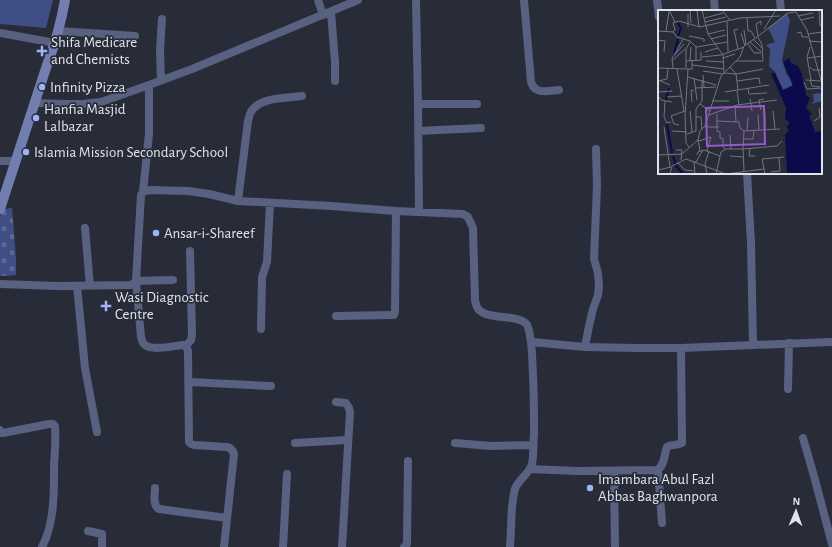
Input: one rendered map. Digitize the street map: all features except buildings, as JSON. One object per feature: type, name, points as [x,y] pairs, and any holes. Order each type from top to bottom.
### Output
[{"type":"main road","points":[[0,209],[4,187],[16,161],[46,65],[55,43],[65,0]]},
{"type":"street","points":[[318,0],[327,14],[335,62],[335,81]]},
{"type":"street","points":[[35,103],[83,104],[100,102],[192,70],[358,0]]},
{"type":"street","points":[[416,0],[419,212]]},
{"type":"street","points":[[524,0],[532,86],[538,91],[559,90]]},
{"type":"street","points":[[657,0],[658,10]]},
{"type":"street","points":[[714,0],[715,10]]},
{"type":"street","points":[[780,0],[781,10]]},
{"type":"street","points":[[161,80],[160,50],[162,19]]},
{"type":"street","points":[[58,31],[135,36]]},
{"type":"street","points":[[0,33],[55,43]]},
{"type":"street","points":[[150,85],[149,134],[143,192],[141,195],[136,281],[141,337],[144,344],[147,346],[161,348],[183,345],[186,346],[190,343],[192,335],[190,250]]},
{"type":"street","points":[[238,201],[248,121],[251,111],[266,101],[302,96]]},
{"type":"street","points":[[418,104],[477,104]]},
{"type":"street","points":[[418,131],[481,128]]},
{"type":"street","points":[[585,347],[599,286],[598,274],[594,259],[597,185],[596,149]]},
{"type":"street","points":[[0,161],[16,161]]},
{"type":"street","points":[[747,174],[751,243],[753,345]]},
{"type":"street","points":[[143,192],[150,190],[188,191],[238,201],[463,214],[468,217],[474,228],[475,301],[477,308],[498,317],[519,319],[524,322],[527,325],[532,342],[535,405],[532,464],[530,469],[518,483],[515,490],[510,547]]},
{"type":"street","points":[[261,329],[262,277],[267,262],[270,202]]},
{"type":"street","points":[[336,316],[391,316],[394,314],[396,211]]},
{"type":"street","points":[[85,228],[90,286]]},
{"type":"street","points":[[0,284],[90,286],[131,285],[136,281],[173,280]]},
{"type":"street","points":[[77,286],[85,368],[97,432]]},
{"type":"street","points":[[532,342],[585,347],[681,348],[832,342]]},
{"type":"street","points":[[788,389],[789,343]]},
{"type":"street","points":[[186,346],[188,351],[189,382],[189,442],[194,445],[230,448],[234,454],[224,547]]},
{"type":"street","points":[[662,523],[658,470],[661,468],[666,447],[670,445],[679,445],[682,443],[681,348]]},
{"type":"street","points":[[189,382],[271,386]]},
{"type":"street","points":[[336,402],[346,404],[350,408],[342,547]]},
{"type":"street","points":[[0,430],[1,433],[3,433],[49,424],[53,424],[55,426],[54,492],[51,521],[47,537],[42,547]]},
{"type":"street","points":[[803,438],[832,544]]},
{"type":"street","points":[[294,443],[348,440]]},
{"type":"street","points":[[455,443],[491,446],[533,445]]},
{"type":"street","points":[[404,547],[407,544],[408,461]]},
{"type":"street","points":[[530,469],[576,471],[658,470]]},
{"type":"street","points":[[614,471],[615,547]]},
{"type":"street","points":[[283,547],[287,474]]},
{"type":"street","points":[[155,488],[154,503],[159,509],[227,518]]},
{"type":"street","points":[[88,531],[102,534],[102,547]]},
{"type":"green space","points":[[0,0],[53,0],[46,28],[0,24]]},
{"type":"green space","points":[[12,208],[16,275],[0,276],[0,216],[3,209]]},
{"type":"place","name":"Shifa Medicare and Chemists","points":[[42,51]]},
{"type":"place","name":"Infinity Pizza","points":[[42,87]]},
{"type":"place","name":"Hanfia Masjid Lalbazar","points":[[36,118]]},
{"type":"place","name":"Islamia Mission Secondary School","points":[[26,152]]},
{"type":"place","name":"Ansar-i-Shareef","points":[[156,233]]},
{"type":"place","name":"Wasi Diagnostic Centre","points":[[106,306]]},
{"type":"place","name":"Imambara Abul Fazl Abbas Baghwanpora","points":[[590,488]]}]
